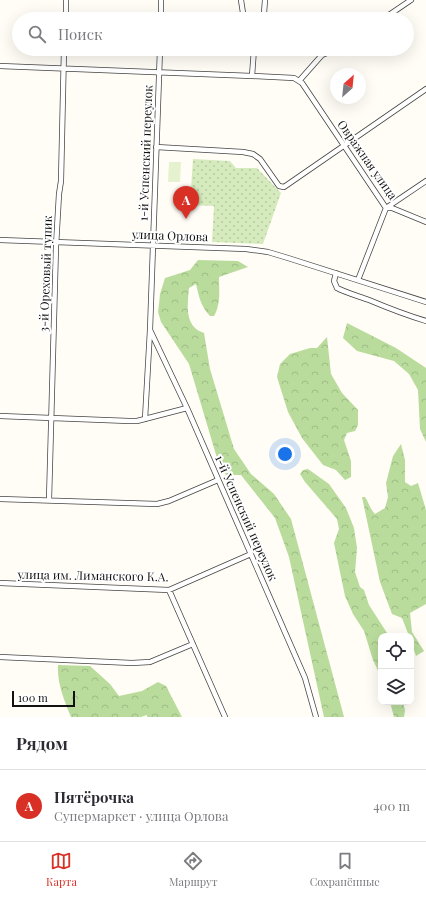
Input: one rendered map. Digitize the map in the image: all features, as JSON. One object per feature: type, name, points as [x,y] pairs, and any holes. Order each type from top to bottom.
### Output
[{"type":"street","points":[[66,0],[66,12]]},
{"type":"street","points":[[161,0],[161,12]]},
{"type":"street","points":[[241,0],[243,12]]},
{"type":"street","points":[[264,12],[265,0]]},
{"type":"street","points":[[393,12],[411,0]]},
{"type":"street","name":"3-й Ореховый тупик","points":[[48,500],[57,242],[61,181],[64,56]]},
{"type":"street","name":"1-й Успенский переулок","points":[[145,419],[150,330],[160,56]]},
{"type":"street","points":[[252,76],[253,56]]},
{"type":"street","points":[[0,66],[252,76],[294,78],[299,80],[321,56]]},
{"type":"street","name":"Овражная улица","points":[[299,80],[386,208],[392,208],[426,222]]},
{"type":"street","points":[[156,147],[242,152],[253,154],[260,159],[279,186],[284,187],[426,89]]},
{"type":"street","points":[[358,280],[386,208],[426,181]]},
{"type":"street","name":"улица Орлова","points":[[0,240],[246,249],[288,258],[426,302]]},
{"type":"street","points":[[336,273],[334,281],[337,288],[348,294],[369,300],[426,322]]},
{"type":"street","name":"1-й Успенский переулок","points":[[150,330],[187,408],[251,554],[304,678],[316,717]]},
{"type":"street","points":[[0,416],[129,421],[145,419],[187,408]]},
{"type":"street","points":[[0,499],[158,504],[218,480]]},
{"type":"street","name":"улица им. Лиманского К.А.","points":[[0,583],[169,590],[251,554]]},
{"type":"street","points":[[169,590],[225,717]]},
{"type":"street","points":[[0,657],[132,663],[150,662],[193,644]]},
{"type":"green space","points":[[193,159],[230,161],[236,168],[257,168],[281,193],[263,244],[212,242],[214,206],[190,205]]},
{"type":"green space","points":[[169,162],[181,162],[180,182],[168,182]]},
{"type":"green space","points":[[198,260],[238,261],[248,267],[219,277],[219,302],[214,316],[210,316],[204,309],[196,284],[189,288],[188,315],[195,328],[204,333],[210,369],[234,449],[251,474],[274,494],[291,519],[344,717],[324,717],[289,557],[275,518],[241,475],[226,475],[217,458],[189,364],[161,322],[158,312],[160,294],[165,278],[190,270]]},
{"type":"green space","points":[[347,323],[396,348],[426,368],[426,442],[420,429],[418,390],[409,374],[394,361],[357,351],[343,338]]},
{"type":"green space","points":[[327,337],[331,374],[342,393],[358,410],[358,425],[355,431],[347,433],[344,440],[351,461],[351,477],[345,480],[336,470],[323,465],[302,438],[288,412],[277,377],[280,364],[290,354],[310,348],[317,348]]},
{"type":"green space","points":[[401,444],[405,460],[405,482],[411,486],[418,483],[426,510],[426,604],[410,613],[413,633],[408,633],[402,618],[392,614],[380,582],[362,497],[365,497],[375,514],[385,508],[388,497],[386,483],[393,456]]},
{"type":"green space","points":[[308,469],[329,484],[346,508],[354,528],[357,548],[355,572],[360,587],[364,590],[369,605],[387,633],[378,633],[378,671],[364,631],[353,614],[345,596],[334,543],[339,529],[337,519],[305,482],[300,474],[303,470]]},
{"type":"green space","points":[[414,635],[424,651],[416,656],[414,650]]},
{"type":"green space","points":[[58,665],[90,666],[110,684],[119,696],[142,691],[158,682],[166,686],[182,717],[147,717],[147,715],[141,717],[71,717],[60,685]]},
{"type":"green space","points":[[391,705],[404,705],[404,717],[394,717]]},
{"type":"place","name":"Пятёрочка","points":[[186,219]]}]
